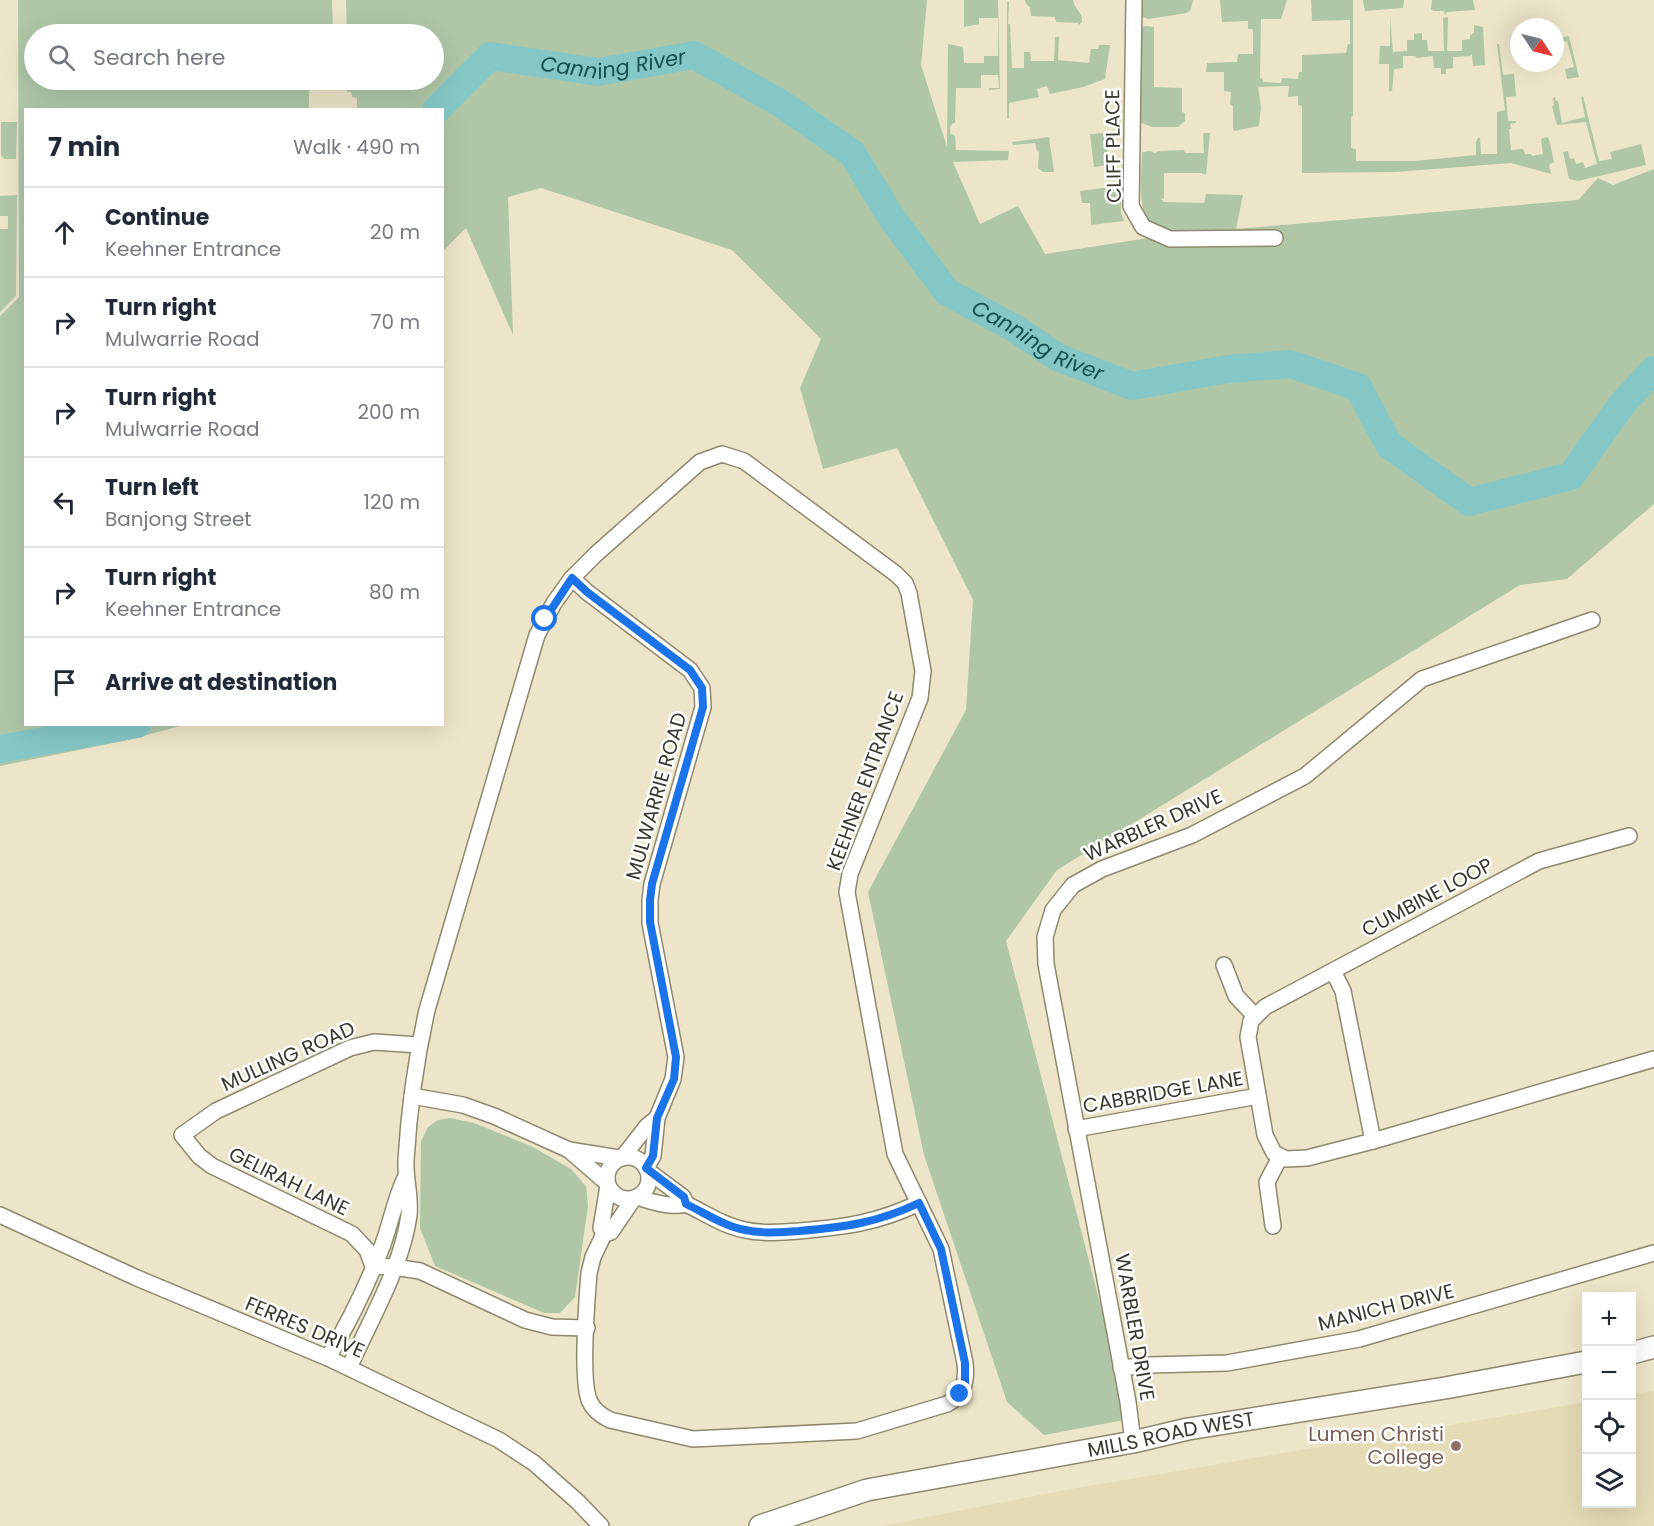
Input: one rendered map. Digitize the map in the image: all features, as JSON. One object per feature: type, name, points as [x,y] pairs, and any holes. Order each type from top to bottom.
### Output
[{"type":"main road","points":[[1636,1352],[1654,1347]]},
{"type":"main road","name":"MILLS ROAD WEST","points":[[760,1526],[867,1490],[1133,1442],[1188,1429],[1445,1388],[1582,1363]]},
{"type":"street","name":"CLIFF PLACE","points":[[1134,0],[1131,206],[1143,227],[1170,239],[1275,238]]},
{"type":"street","name":"KEEHNER ENTRANCE","points":[[349,1368],[394,1267],[405,1234],[410,1201],[405,1178],[419,1045],[427,1010],[532,650],[545,619],[572,578],[700,462],[722,454],[744,461],[896,574],[905,583],[909,593],[923,671],[920,698],[850,874],[847,892],[895,1154],[941,1249],[965,1363],[966,1374],[963,1389],[956,1399],[947,1404],[857,1431],[693,1439],[610,1420],[597,1412],[589,1402],[585,1387],[588,1273],[604,1234],[611,1232],[636,1197]]},
{"type":"street","name":"MULWARRIE ROAD","points":[[572,578],[587,592],[690,670],[702,688],[703,707],[652,884],[650,900],[650,922],[676,1057],[670,1090],[657,1118],[653,1156],[647,1169]]},
{"type":"street","name":"WARBLER DRIVE","points":[[1133,1442],[1046,964],[1045,937],[1053,910],[1073,885],[1102,869],[1192,835],[1305,776],[1422,679],[1592,620]]},
{"type":"street","name":"CUMBINE LOOP","points":[[1255,1016],[1265,1007],[1539,861],[1629,836]]},
{"type":"street","points":[[1224,965],[1236,996],[1255,1016],[1249,1026],[1248,1037],[1264,1135],[1270,1148],[1280,1157],[1293,1160],[1373,1141],[1654,1059]]},
{"type":"street","points":[[1333,971],[1343,991],[1373,1141]]},
{"type":"street","name":"MULLING ROAD","points":[[182,1135],[216,1111],[350,1048],[374,1042],[419,1045]]},
{"type":"street","points":[[412,1096],[463,1105],[484,1112],[569,1150],[620,1158]]},
{"type":"street","name":"CABBRIDGE LANE","points":[[1076,1129],[1258,1096]]},
{"type":"street","name":"MULWARRIE ROAD","points":[[620,1158],[647,1126],[657,1118]]},
{"type":"street","name":"GELIRAH LANE","points":[[182,1135],[199,1156],[212,1166],[352,1234],[367,1250],[374,1266]]},
{"type":"street","points":[[569,1150],[608,1184],[618,1197],[636,1197],[650,1202],[677,1206],[686,1204],[743,1230],[770,1233],[847,1227],[894,1214],[919,1203]]},
{"type":"street","points":[[608,1184],[609,1168],[620,1158],[626,1156],[639,1159],[647,1169],[684,1197],[686,1204]]},
{"type":"street","points":[[1274,1226],[1267,1182],[1280,1157]]},
{"type":"street","points":[[636,1197],[646,1188],[649,1178],[647,1169]]},
{"type":"street","name":"KEEHNER ENTRANCE","points":[[328,1358],[374,1266],[388,1229],[397,1194],[405,1178]]},
{"type":"street","name":"KEEHNER ENTRANCE","points":[[604,1234],[601,1228],[608,1184]]},
{"type":"street","name":"FERRES DRIVE","points":[[0,1215],[137,1278],[328,1358],[499,1440],[534,1463],[601,1526]]},
{"type":"street","name":"MANICH DRIVE","points":[[1121,1368],[1158,1364],[1227,1363],[1359,1339],[1654,1253]]},
{"type":"street","points":[[374,1266],[420,1271],[525,1320],[552,1327],[586,1328]]},
{"type":"street","name":"FERRES DRIVE","points":[[578,1502],[587,1526]]},
{"type":"shaded area","name":"Lumen Christi College","points":[[1654,1391],[1654,1526],[881,1526],[1065,1490],[1582,1403],[1582,1508],[1636,1508],[1636,1393]]},
{"type":"green space","points":[[18,0],[332,0],[333,24],[24,24],[24,90],[309,90],[309,108],[24,108],[24,726],[180,726],[128,740],[0,766],[0,316],[19,297]]},
{"type":"green space","points":[[346,0],[927,0],[921,65],[947,147],[948,44],[963,47],[964,63],[984,63],[984,56],[998,56],[998,18],[979,18],[979,24],[964,27],[964,0],[998,0],[1000,89],[989,90],[989,88],[999,88],[998,75],[981,75],[981,88],[956,88],[955,123],[950,127],[950,133],[955,136],[956,150],[1009,151],[1008,160],[953,162],[980,224],[1018,206],[1045,254],[1194,231],[1165,232],[1155,228],[1148,220],[1141,199],[1142,152],[1184,150],[1185,153],[1204,153],[1203,133],[1210,133],[1206,175],[1164,173],[1164,198],[1161,199],[1164,202],[1204,203],[1206,194],[1243,195],[1236,229],[1578,200],[1598,178],[1613,185],[1654,169],[1654,504],[1567,579],[1520,585],[1057,870],[1006,941],[1130,1419],[1044,1435],[1007,1402],[924,1155],[868,892],[966,710],[973,600],[897,448],[823,469],[800,388],[821,339],[732,250],[541,188],[508,197],[513,335],[466,228],[444,250],[444,108],[357,108],[357,98],[352,97],[351,92],[347,92],[347,90],[444,90],[444,24],[347,24]]},
{"type":"green space","points":[[1025,0],[1073,0],[1082,22],[1079,25],[1078,23],[1056,22],[1055,17],[1031,16],[1030,7]]},
{"type":"green space","points":[[1142,0],[1193,0],[1191,9],[1187,13],[1148,19],[1142,17]]},
{"type":"green space","points":[[1220,0],[1287,0],[1281,19],[1261,19],[1260,78],[1263,82],[1281,83],[1282,78],[1298,79],[1299,72],[1302,72],[1302,55],[1346,53],[1348,44],[1350,44],[1350,20],[1312,21],[1311,0],[1353,0],[1351,148],[1356,149],[1356,161],[1415,161],[1476,155],[1478,138],[1480,138],[1481,154],[1497,154],[1497,112],[1505,110],[1497,44],[1499,44],[1503,75],[1514,74],[1516,96],[1506,97],[1508,121],[1516,121],[1510,124],[1511,129],[1509,129],[1511,150],[1523,149],[1525,154],[1532,156],[1543,154],[1541,139],[1547,137],[1554,162],[1549,165],[1551,174],[1511,163],[1395,172],[1302,173],[1302,106],[1298,105],[1298,96],[1288,97],[1289,86],[1258,87],[1261,107],[1259,126],[1234,131],[1233,106],[1230,104],[1231,92],[1224,91],[1224,72],[1206,72],[1207,63],[1237,62],[1238,54],[1253,54],[1253,29],[1248,29],[1248,21],[1222,22]]},
{"type":"green space","points":[[1363,0],[1404,0],[1403,8],[1365,11]]},
{"type":"green space","points":[[1432,0],[1473,0],[1475,10],[1447,12],[1445,15],[1444,11],[1431,9]]},
{"type":"green space","points":[[1007,2],[1009,2],[1008,24],[1010,24],[1012,68],[1024,68],[1024,52],[1030,52],[1031,61],[1054,61],[1055,37],[1059,37],[1058,60],[1089,63],[1091,49],[1098,49],[1099,45],[1110,45],[1105,79],[1083,87],[1050,94],[1047,86],[1037,89],[1039,97],[1009,103],[1009,118],[1007,118]]},
{"type":"green space","points":[[1390,17],[1393,52],[1407,51],[1407,40],[1414,40],[1414,34],[1422,33],[1422,40],[1427,40],[1428,51],[1444,51],[1443,18],[1448,17],[1447,51],[1462,51],[1462,40],[1470,39],[1470,35],[1474,33],[1474,25],[1483,27],[1485,65],[1473,66],[1472,54],[1453,57],[1453,68],[1446,69],[1446,74],[1441,74],[1441,68],[1434,68],[1433,56],[1417,58],[1403,56],[1403,68],[1394,69],[1392,91],[1389,91],[1389,64],[1379,64],[1380,46],[1390,46]]},
{"type":"green space","points":[[1141,27],[1154,27],[1154,87],[1182,88],[1182,112],[1185,113],[1185,121],[1178,127],[1152,127],[1141,123]]},
{"type":"green space","points":[[1569,36],[1579,77],[1567,79],[1565,69],[1574,67],[1564,37]]},
{"type":"green space","points":[[1583,96],[1599,161],[1612,159],[1610,152],[1641,144],[1646,165],[1578,181],[1569,179],[1563,152],[1568,151],[1570,159],[1574,158],[1576,164],[1583,162],[1585,168],[1597,164],[1586,122],[1557,125],[1552,107],[1553,98],[1555,97],[1558,101],[1562,123],[1585,117],[1581,97]]},
{"type":"green space","points":[[1,122],[17,122],[16,159],[4,159],[1,155]]},
{"type":"green space","points":[[1105,133],[1109,165],[1094,167],[1090,134]]},
{"type":"green space","points":[[1049,137],[1054,172],[1043,172],[1038,168],[1039,152],[1035,143],[1013,145],[1012,142]]},
{"type":"green space","points":[[1110,187],[1121,188],[1121,213],[1124,221],[1091,225],[1090,203],[1082,203],[1080,191]]},
{"type":"green space","points":[[17,195],[16,296],[0,312],[0,229],[8,229],[8,216],[0,216],[0,196]]},
{"type":"green space","points":[[450,1118],[474,1123],[531,1146],[571,1169],[586,1186],[588,1206],[575,1297],[560,1313],[544,1313],[435,1266],[420,1228],[421,1141],[428,1127],[438,1120]]},
{"type":"waterway","name":"Canning River","points":[[438,108],[490,56],[598,72],[694,55],[780,103],[852,153],[891,217],[947,292],[1016,329],[1057,357],[1132,386],[1228,369],[1290,364],[1358,387],[1389,445],[1469,502],[1571,476],[1622,404],[1654,370]]},
{"type":"waterway","name":"Canning River","points":[[0,749],[126,726]]},
{"type":"place","name":"Lumen Christi College","points":[[1456,1446]]},
{"type":"route","points":[[545,619],[572,578],[587,592],[690,670],[702,688],[703,707],[652,884],[650,900],[650,922],[676,1057],[674,1079],[657,1118],[653,1156],[646,1168],[684,1197],[686,1204],[734,1227],[756,1232],[847,1227],[894,1214],[919,1203],[941,1249],[965,1363],[965,1383],[960,1394]]}]
